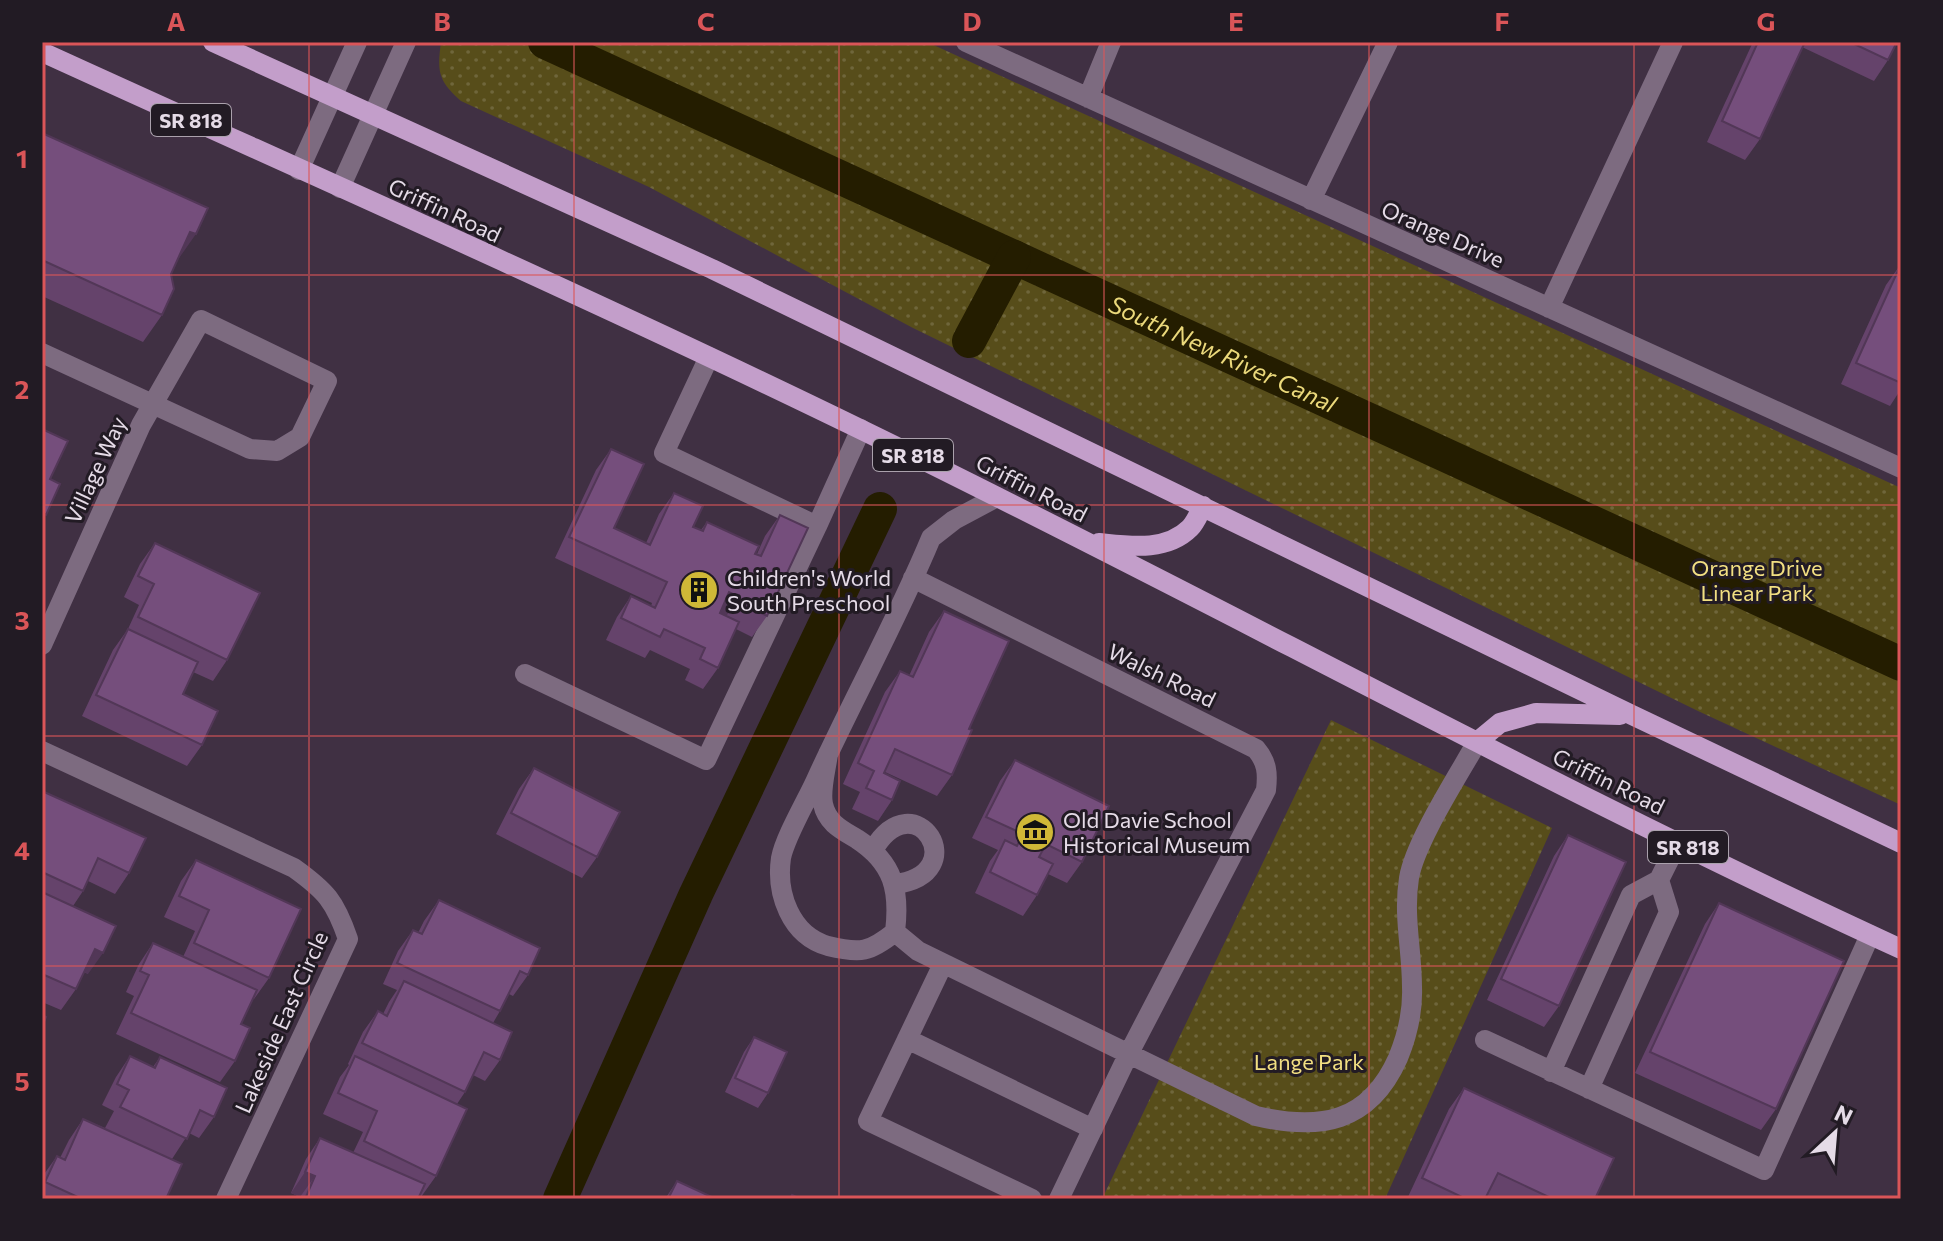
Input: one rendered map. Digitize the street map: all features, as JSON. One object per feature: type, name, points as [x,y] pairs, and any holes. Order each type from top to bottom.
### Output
[{"type":"main road","points":[[213,42],[712,269],[1901,843]]},
{"type":"main road","name":"Griffin Road","points":[[42,52],[861,429],[1477,742],[1901,949]]},
{"type":"main road","points":[[1087,542],[1142,547],[1168,541],[1190,528],[1203,506]]},
{"type":"main road","points":[[1477,742],[1500,723],[1536,713],[1632,715]]},
{"type":"street","points":[[299,170],[357,42]]},
{"type":"street","name":"Orange Drive","points":[[966,42],[1901,468]]},
{"type":"street","points":[[1088,98],[1111,42]]},
{"type":"street","points":[[1311,200],[1388,42]]},
{"type":"street","points":[[1549,308],[1673,42]]},
{"type":"street","points":[[340,188],[402,51]]},
{"type":"street","points":[[42,353],[250,449],[277,451],[300,437],[327,381],[201,320],[155,403]]},
{"type":"street","points":[[709,357],[664,453],[817,526]]},
{"type":"street","name":"Village Way","points":[[42,645],[141,425],[155,403]]},
{"type":"street","points":[[525,674],[706,760],[861,429]]},
{"type":"street","points":[[828,754],[822,802],[827,815],[838,828],[873,850],[895,884],[899,904],[895,932],[873,949],[848,950],[824,945],[798,927],[786,909],[780,883],[782,854],[828,754],[931,538],[997,497]]},
{"type":"street","name":"Walsh Road","points":[[913,578],[1256,749],[1265,760],[1268,776],[1266,790],[1128,1055],[1059,1199]]},
{"type":"street","points":[[895,932],[918,951],[943,964],[1256,1116],[1277,1121],[1337,1119],[1372,1099],[1389,1079],[1410,1020],[1412,988],[1405,911],[1410,874],[1423,841],[1477,742]]},
{"type":"street","name":"Lakeside East Circle","points":[[42,751],[294,868],[320,887],[338,911],[348,939],[226,1199]]},
{"type":"street","points":[[873,850],[887,830],[909,823],[929,832],[935,841],[933,861],[919,878],[895,884]]},
{"type":"street","points":[[1551,1072],[1631,895],[1659,880],[1678,842]]},
{"type":"street","points":[[1589,1089],[1669,912],[1659,880]]},
{"type":"street","points":[[1485,1040],[1764,1170],[1870,935]]},
{"type":"street","points":[[943,964],[868,1121],[1032,1199]]},
{"type":"street","points":[[907,1039],[1093,1129]]},
{"type":"green space","name":"Orange Drive Linear Park","points":[[441,42],[927,42],[1901,488],[1901,805],[1698,711],[913,328],[649,187],[461,101],[441,75]]},
{"type":"green space","name":"Lange Park","points":[[1331,720],[1552,828],[1385,1199],[1102,1199]]},
{"type":"building","points":[[1758,42],[1805,42],[1760,139],[1722,121]]},
{"type":"building","points":[[1850,42],[1897,42],[1888,60]]},
{"type":"building","points":[[42,133],[208,208],[196,234],[190,232],[171,274],[174,289],[162,315],[42,260]]},
{"type":"building","points":[[1901,264],[1901,383],[1856,363]]},
{"type":"building","points":[[42,429],[68,441],[50,479],[60,484],[46,515],[42,513]]},
{"type":"building","name":"Children's World South Preschool","points":[[611,449],[644,464],[614,528],[650,545],[674,493],[703,506],[693,527],[703,531],[707,522],[759,546],[755,554],[761,556],[780,515],[808,528],[767,616],[737,601],[739,597],[729,592],[720,613],[739,622],[718,668],[700,659],[705,648],[664,629],[660,637],[621,618],[631,596],[655,608],[667,582],[569,537]]},
{"type":"building","points":[[155,543],[260,593],[227,660],[138,617],[154,584],[138,576]]},
{"type":"building","points":[[944,611],[1009,641],[952,775],[895,749],[884,773],[900,781],[892,800],[866,788],[874,771],[858,763],[900,671],[913,677]]},
{"type":"building","points":[[128,629],[198,662],[183,694],[218,711],[202,745],[96,695]]},
{"type":"building","points":[[1015,760],[1109,806],[1082,862],[1046,844],[1039,857],[1053,864],[1037,895],[990,872],[1005,840],[1017,846],[1023,834],[986,817]]},
{"type":"building","points":[[534,768],[620,812],[597,857],[511,813]]},
{"type":"building","points":[[42,791],[146,838],[129,873],[98,858],[83,891],[42,872]]},
{"type":"building","points":[[1568,835],[1626,862],[1559,1006],[1501,979]]},
{"type":"building","points":[[196,860],[301,909],[269,978],[194,943],[209,910],[179,896]]},
{"type":"building","points":[[42,892],[116,926],[103,953],[95,949],[76,989],[42,974]]},
{"type":"building","points":[[439,900],[540,948],[528,975],[520,971],[500,1011],[397,963],[413,930],[422,934]]},
{"type":"building","points":[[1719,903],[1844,961],[1776,1109],[1650,1052]]},
{"type":"building","points":[[153,943],[257,990],[241,1024],[250,1028],[235,1061],[131,1013],[149,975],[140,971]]},
{"type":"building","points":[[404,981],[512,1032],[500,1060],[484,1052],[465,1092],[362,1043],[378,1011],[387,1016]]},
{"type":"building","points":[[754,1037],[787,1052],[768,1093],[735,1078]]},
{"type":"building","points":[[130,1056],[155,1068],[160,1057],[227,1088],[214,1117],[200,1110],[187,1139],[120,1107],[129,1090],[117,1084]]},
{"type":"building","points":[[355,1056],[467,1109],[436,1176],[364,1141],[377,1111],[338,1093]]},
{"type":"building","points":[[1464,1088],[1614,1158],[1595,1199],[1553,1199],[1498,1173],[1485,1199],[1466,1199],[1422,1178]]},
{"type":"building","points":[[83,1119],[182,1164],[166,1199],[82,1199],[45,1182],[57,1156],[65,1160]]},
{"type":"building","points":[[320,1138],[425,1184],[418,1199],[305,1199],[315,1176],[305,1172]]},
{"type":"building","points":[[677,1181],[716,1199],[668,1199]]},
{"type":"waterway","name":"South New River Canal","points":[[545,42],[1901,664]]},
{"type":"waterway","points":[[969,341],[1014,257]]},
{"type":"waterway","points":[[560,1199],[696,894],[880,509]]},
{"type":"place","name":"Children's World South Preschool","points":[[699,590]]},
{"type":"place","name":"Old Davie School Historical Museum","points":[[1035,832]]}]
